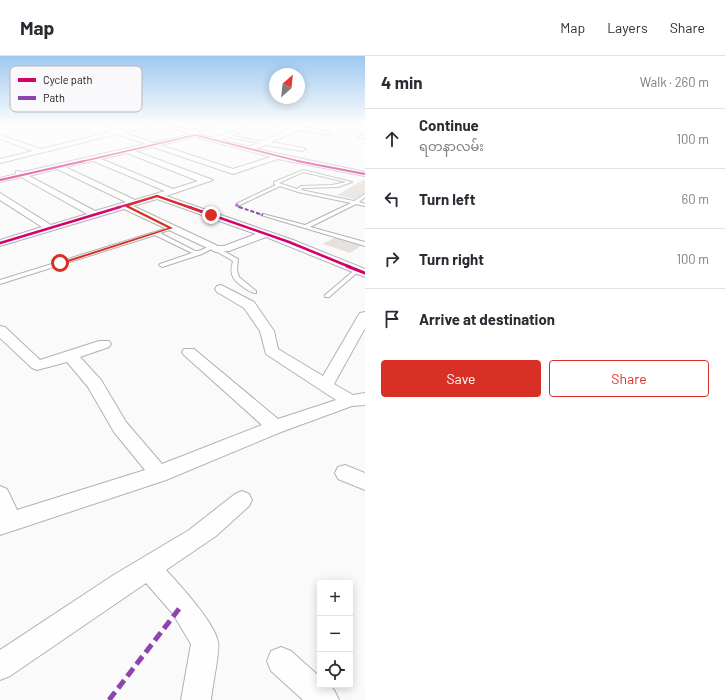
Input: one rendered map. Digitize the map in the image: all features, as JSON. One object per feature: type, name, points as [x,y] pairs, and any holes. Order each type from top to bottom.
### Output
[{"type":"street","points":[[0,162],[29,154]]},
{"type":"street","points":[[39,154],[59,167],[130,204],[171,228],[214,248],[225,249],[265,234]]},
{"type":"street","points":[[0,180],[115,154]]},
{"type":"street","points":[[135,154],[205,181]]},
{"type":"street","points":[[182,154],[233,172]]},
{"type":"street","points":[[268,154],[364,174]]},
{"type":"street","points":[[0,243],[157,196],[278,157]]},
{"type":"street","points":[[245,158],[259,163]]},
{"type":"street","points":[[95,159],[172,191]]},
{"type":"street","points":[[0,162],[95,215]]},
{"type":"street","points":[[0,196],[50,228]]},
{"type":"street","points":[[157,196],[265,234],[361,271]]},
{"type":"street","points":[[221,289],[249,305],[267,331],[271,351],[325,386],[357,400]]},
{"type":"street","points":[[325,386],[365,316]]},
{"type":"street","points":[[0,330],[14,345],[37,365],[51,362],[104,344]]},
{"type":"street","points":[[189,352],[275,427]]},
{"type":"street","points":[[70,355],[95,384],[120,427],[159,474]]},
{"type":"street","points":[[0,495],[5,523],[159,474],[275,427],[357,400]]},
{"type":"street","points":[[345,472],[365,482]]},
{"type":"street","points":[[0,666],[121,584],[201,535],[222,520],[242,500]]},
{"type":"street","points":[[148,568],[182,605],[205,642],[196,700]]},
{"type":"street","points":[[282,661],[324,700]]},
{"type":"lane","points":[[298,190],[301,187],[308,186],[340,187],[350,182],[303,171],[275,183],[298,190],[364,204]]},
{"type":"lane","points":[[238,204],[279,185]]},
{"type":"lane","points":[[305,227],[355,203],[365,195]]},
{"type":"lane","points":[[263,215],[365,244]]},
{"type":"lane","points":[[0,282],[171,228]]},
{"type":"lane","points":[[156,232],[197,253]]},
{"type":"lane","points":[[162,266],[214,248],[236,260],[234,270],[236,278],[254,292]]},
{"type":"lane","points":[[327,296],[361,271]]},
{"type":"building","points":[[365,179],[365,193],[354,199],[337,195]]},
{"type":"building","points":[[334,238],[361,246],[350,253],[323,244]]},
{"type":"marked path","points":[[238,204],[236,206],[263,215]]},
{"type":"marked path","points":[[109,700],[182,605]]},
{"type":"cycle path","points":[[0,180],[112,154]]},
{"type":"cycle path","points":[[267,154],[365,174]]},
{"type":"cycle path","points":[[0,243],[157,196],[289,242],[365,273]]},
{"type":"route","points":[[60,263],[171,228],[126,206],[157,196],[211,215]]}]
